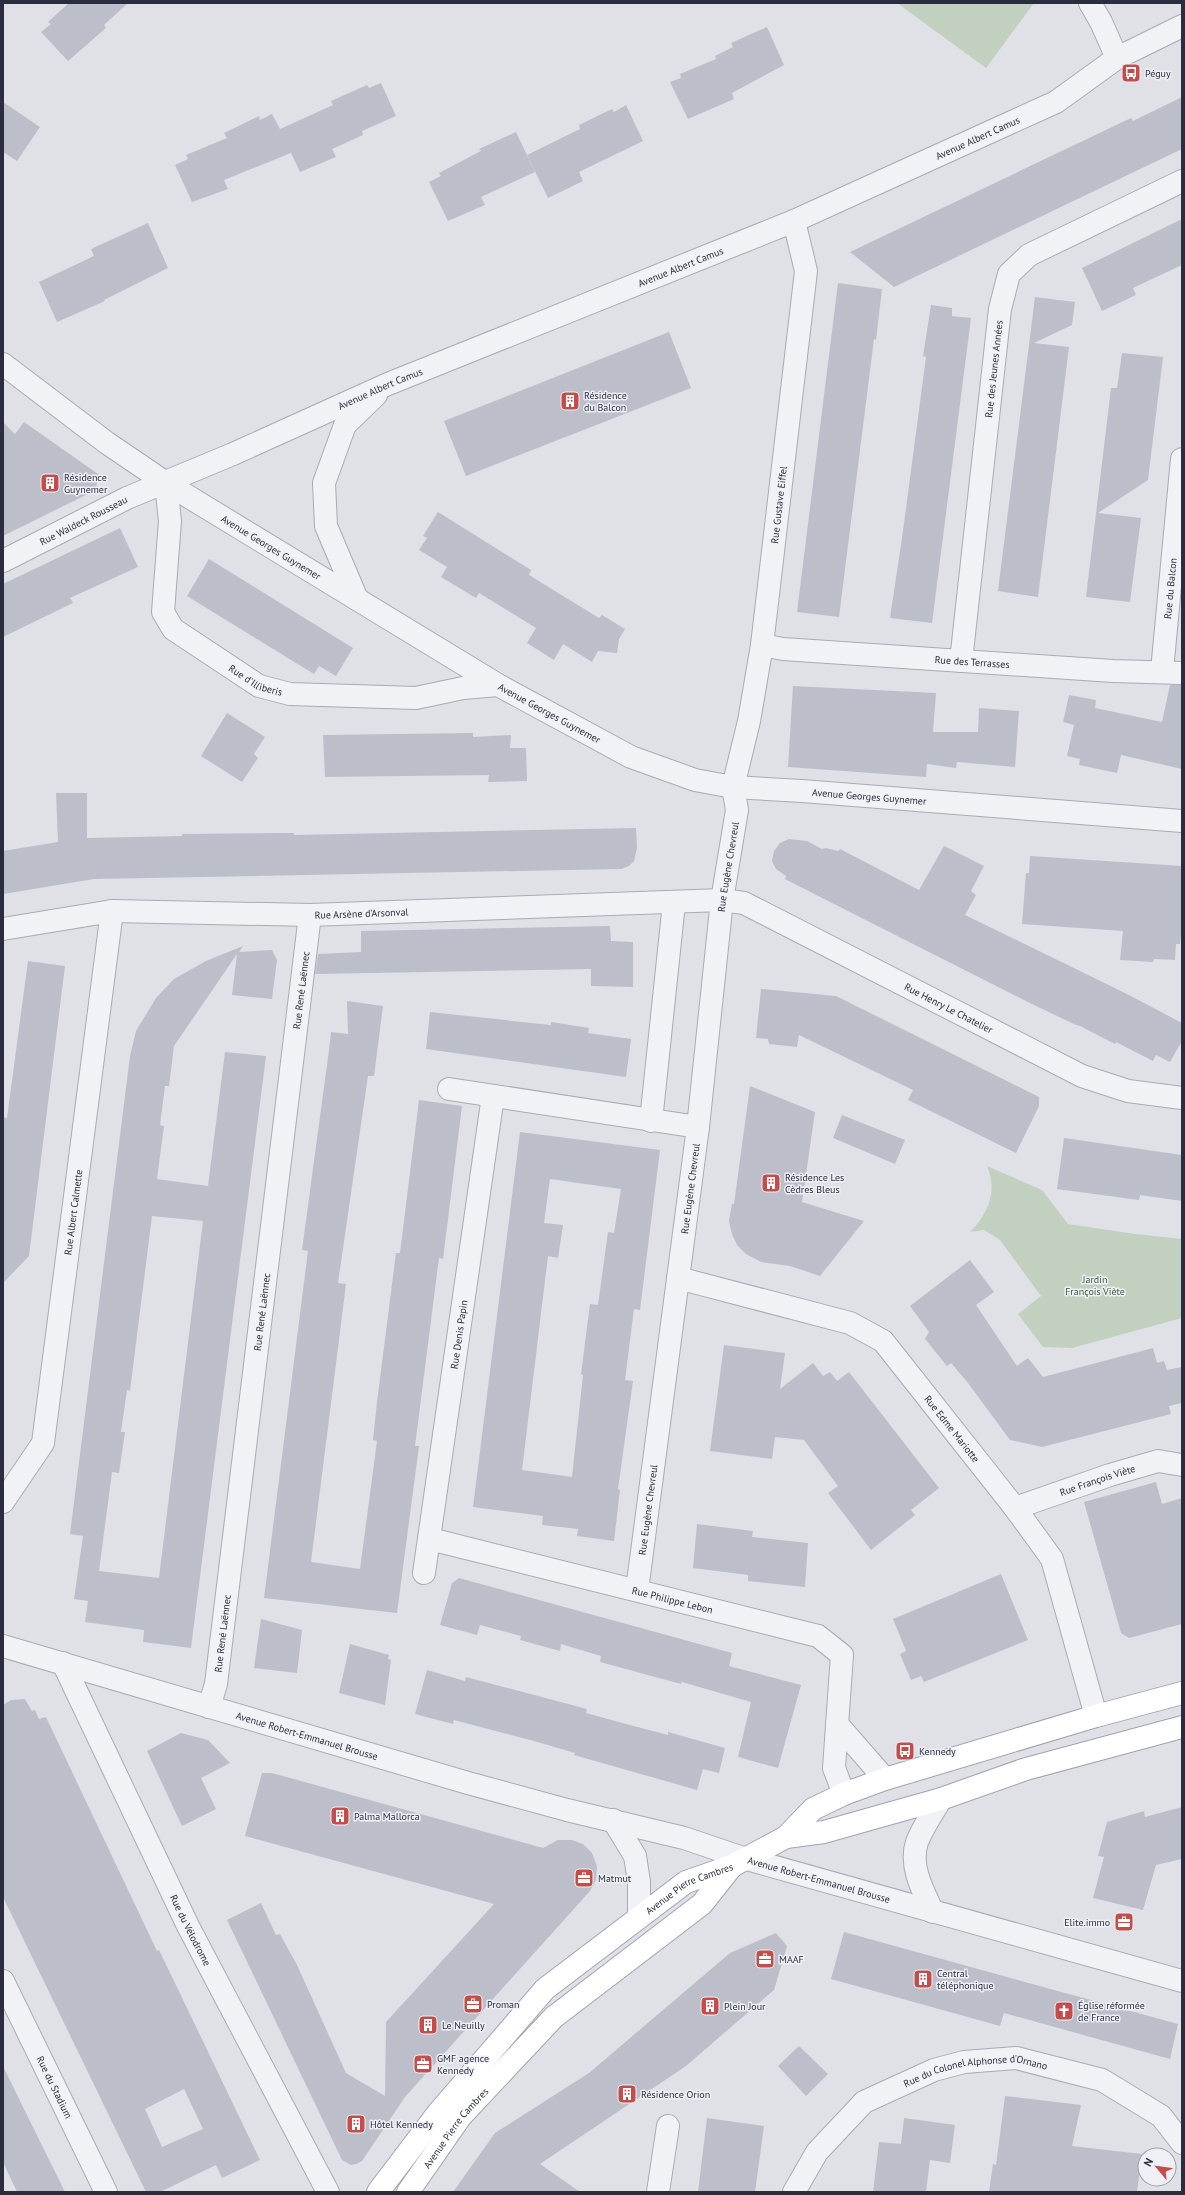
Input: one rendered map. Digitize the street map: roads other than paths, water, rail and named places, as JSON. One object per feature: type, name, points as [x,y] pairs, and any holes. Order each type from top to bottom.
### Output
[{"type":"main road","points":[[737,1862],[786,1837],[813,1810],[844,1794],[886,1779],[1096,1716],[1182,1693]]},
{"type":"main road","points":[[786,1837],[824,1832],[941,1799],[1026,1769],[1182,1727]]},
{"type":"main road","name":"Avenue Pierre Cambres","points":[[378,2192],[438,2113],[545,1989],[686,1882],[737,1862]]},
{"type":"main road","name":"Avenue Pierre Cambres","points":[[408,2192],[461,2116],[554,2018],[702,1904],[737,1862]]},
{"type":"street","points":[[1090,3],[1101,22],[1117,58]]},
{"type":"street","name":"Avenue Albert Camus","points":[[166,482],[388,384],[794,221],[1056,102],[1117,58],[1182,26]]},
{"type":"street","name":"Rue des Jeunes Années","points":[[961,661],[1000,309],[1009,274],[1029,255],[1182,181]]},
{"type":"street","name":"Rue Gustave Eiffel","points":[[733,787],[749,720],[762,645],[806,271],[794,221]]},
{"type":"street","name":"Avenue Georges Guynemer","points":[[3,364],[107,443],[166,482],[498,685],[631,757],[695,780],[733,787],[802,791],[1182,821]]},
{"type":"street","points":[[357,599],[326,526],[324,483],[345,425],[388,384]]},
{"type":"street","name":"Rue du Balcon","points":[[1172,672],[1182,459]]},
{"type":"street","name":"Rue Waldeck Rousseau","points":[[3,561],[127,498],[166,482]]},
{"type":"street","name":"Rue d'Illiberis","points":[[166,482],[170,521],[163,612],[173,629],[259,686],[290,694],[416,698],[463,688],[498,685]]},
{"type":"street","name":"Rue des Terrasses","points":[[762,645],[783,649],[961,661],[1113,671],[1172,672]]},
{"type":"street","name":"Rue Eugène Chevreul","points":[[637,1590],[698,1127],[722,900],[738,810],[733,787]]},
{"type":"street","name":"Rue Arsène d'Arsonval","points":[[3,929],[112,910],[310,915],[674,903],[722,900]]},
{"type":"street","name":"Rue Henry Le Chatelier","points":[[722,900],[744,903],[1082,1076],[1128,1091],[1182,1098]]},
{"type":"street","points":[[651,1121],[674,903]]},
{"type":"street","name":"Rue Albert Calmette","points":[[3,1502],[43,1443],[112,910]]},
{"type":"street","name":"Rue René Laënnec","points":[[209,1707],[216,1684],[310,915]]},
{"type":"street","points":[[449,1088],[651,1121],[698,1127]]},
{"type":"street","name":"Rue Denis Papin","points":[[424,1572],[430,1539],[493,1096]]},
{"type":"street","name":"Rue Edme Mariotte","points":[[678,1278],[850,1322],[883,1341],[1015,1508],[1052,1559],[1096,1716]]},
{"type":"street","name":"Rue François Viète","points":[[1015,1508],[1110,1475],[1158,1461],[1182,1465]]},
{"type":"street","name":"Rue Philippe Lebon","points":[[430,1539],[818,1636],[842,1655],[834,1768],[844,1794]]},
{"type":"street","name":"Avenue Robert-Emmanuel Brousse","points":[[3,1646],[468,1783],[567,1810],[684,1838],[737,1862],[933,1912],[1182,1981]]},
{"type":"street","name":"Rue du Vélodrome","points":[[63,1663],[188,1926],[328,2192]]},
{"type":"street","points":[[837,1724],[886,1779]]},
{"type":"street","points":[[933,1912],[919,1882],[915,1861],[917,1843],[941,1799]]},
{"type":"street","points":[[613,1820],[635,1856],[639,1882],[639,1917]]},
{"type":"street","name":"Rue du Stadium","points":[[3,1981],[106,2192]]},
{"type":"street","name":"Rue du Colonel Alphonse d'Ornano","points":[[794,2192],[817,2152],[864,2102],[934,2070],[964,2062],[1016,2058],[1102,2080],[1161,2116],[1182,2143]]},
{"type":"street","points":[[658,2192],[668,2126]]},
{"type":"place","name":"Péguy","points":[[1131,73]]},
{"type":"place","name":"Résidence du Balcon","points":[[570,401]]},
{"type":"place","name":"Résidence Guynemer","points":[[50,483]]},
{"type":"place","name":"Résidence Les Cèdres Bleus","points":[[771,1183]]},
{"type":"place","name":"Kennedy","points":[[905,1751]]},
{"type":"place","name":"Palma Mallorca","points":[[340,1816]]},
{"type":"place","name":"Matmut","points":[[584,1878]]},
{"type":"place","name":"Elite.immo","points":[[1124,1922]]},
{"type":"place","name":"MAAF","points":[[765,1959]]},
{"type":"place","name":"Central téléphonique","points":[[923,1979]]},
{"type":"place","name":"Proman","points":[[473,2004]]},
{"type":"place","name":"Plein Jour","points":[[710,2006]]},
{"type":"place","name":"Église réformée de France","points":[[1064,2011]]},
{"type":"place","name":"Le Neuilly","points":[[428,2025]]},
{"type":"place","name":"GMF agence Kennedy","points":[[423,2064]]},
{"type":"place","name":"Résidence Orion","points":[[627,2094]]},
{"type":"place","name":"Hôtel Kennedy","points":[[356,2124]]},
{"type":"park label","name":"Jardin François Viète","points":[[1095,1284]]}]
